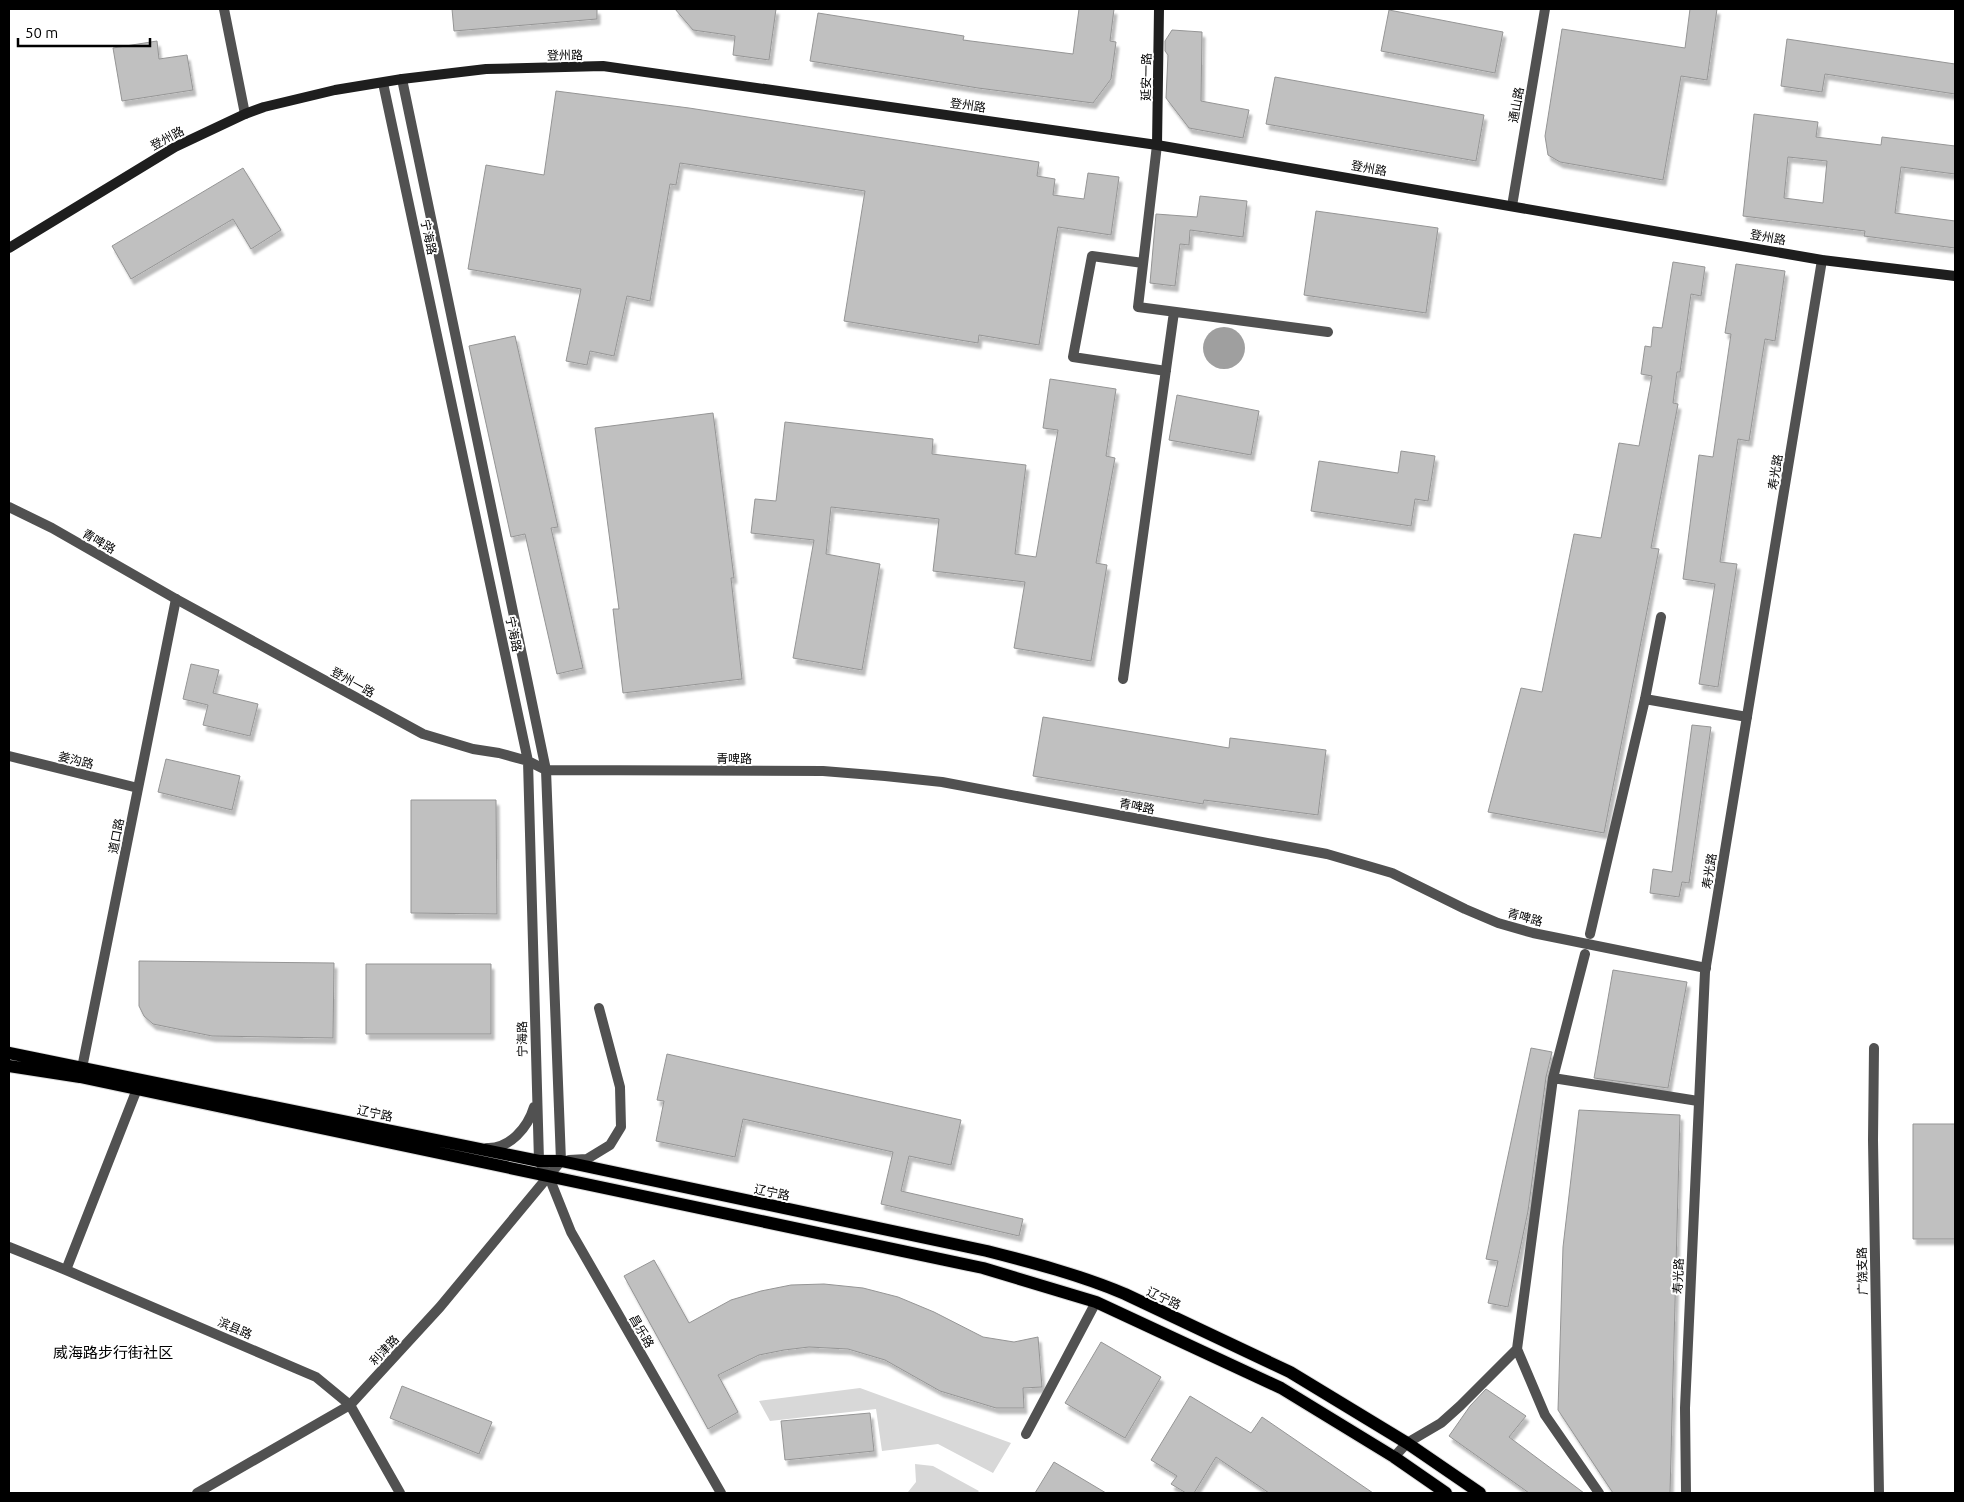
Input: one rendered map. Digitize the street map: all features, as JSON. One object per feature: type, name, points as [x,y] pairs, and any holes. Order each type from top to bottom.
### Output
[{"type":"main road","name":"延安一路","points":[[1157,145],[1159,9]]},
{"type":"main road","name":"登州路","points":[[9,248],[159,156],[245,114],[290,100],[335,90],[402,79],[486,69],[603,66],[1157,145],[1822,260],[1955,276]]},
{"type":"main road","name":"辽宁路","points":[[9,1053],[81,1072],[137,1090],[983,1268],[1096,1302],[1281,1388],[1394,1457],[1446,1493]]},
{"type":"main road","name":"辽宁路","points":[[9,1066],[81,1072],[539,1161],[561,1161],[987,1251],[1039,1264],[1102,1284],[1290,1372],[1407,1443],[1479,1493]]},
{"type":"street","points":[[224,9],[245,114]]},
{"type":"street","name":"通山路","points":[[1512,206],[1545,9]]},
{"type":"street","name":"宁海路","points":[[402,79],[546,770],[561,1161]]},
{"type":"street","name":"宁海路","points":[[383,83],[528,761],[539,1161],[549,1177]]},
{"type":"street","points":[[1157,145],[1138,307],[1328,332]]},
{"type":"street","points":[[1143,263],[1092,256],[1073,357],[1166,371]]},
{"type":"street","name":"寿光路","points":[[1686,1493],[1685,1408],[1698,1101],[1706,968],[1822,260]]},
{"type":"street","points":[[1123,679],[1174,312]]},
{"type":"street","name":"青啤路","points":[[9,507],[52,528],[176,599]]},
{"type":"street","name":"登州一路","points":[[176,599],[423,734],[473,749],[499,753],[528,761],[546,770]]},
{"type":"street","name":"道口路","points":[[81,1072],[176,599]]},
{"type":"street","points":[[1590,934],[1645,698],[1661,617]]},
{"type":"street","points":[[1645,698],[1747,717]]},
{"type":"street","name":"姜沟路","points":[[9,756],[138,788]]},
{"type":"street","name":"青啤路","points":[[546,770],[822,771],[942,782],[1327,854],[1392,873],[1498,923],[1533,933],[1706,968]]},
{"type":"street","points":[[1585,954],[1553,1078],[1516,1349],[1544,1415],[1599,1493]]},
{"type":"street","points":[[549,1177],[561,1161],[587,1159],[610,1145],[621,1128],[620,1088],[599,1008]]},
{"type":"street","name":"广饶支路","points":[[1874,1048],[1879,1493]]},
{"type":"street","points":[[1553,1078],[1698,1101]]},
{"type":"street","points":[[66,1270],[137,1090]]},
{"type":"street","points":[[477,1148],[494,1148],[520,1133],[530,1120],[536,1098]]},
{"type":"street","name":"利津路","points":[[197,1493],[350,1405],[440,1307],[549,1177]]},
{"type":"street","name":"昌乐路","points":[[549,1177],[571,1232],[721,1493]]},
{"type":"street","name":"滨县路","points":[[9,1247],[316,1377],[350,1405],[400,1493]]},
{"type":"street","points":[[1026,1434],[1096,1302]]},
{"type":"street","points":[[1394,1457],[1407,1443],[1441,1423],[1516,1349]]},
{"type":"shaded area","points":[[1228,327],[1236,330],[1242,336],[1245,348],[1242,360],[1236,366],[1220,369],[1212,366],[1206,360],[1203,344],[1206,336],[1212,330]]},
{"type":"shaded area","points":[[860,1388],[1011,1443],[993,1473],[938,1444],[882,1451],[876,1409],[770,1421],[759,1401]]},
{"type":"shaded area","points":[[915,1464],[933,1466],[979,1491],[977,1493],[903,1493],[908,1492],[916,1482]]},
{"type":"building","points":[[452,9],[597,9],[597,19],[454,31]]},
{"type":"building","points":[[675,9],[776,9],[769,60],[733,55],[735,36],[693,30]]},
{"type":"building","points":[[1079,9],[1114,9],[1110,41],[1116,42],[1111,79],[1093,103],[978,88],[810,61],[818,13],[964,36],[963,40],[1073,54]]},
{"type":"building","points":[[1690,9],[1717,9],[1707,80],[1681,76],[1663,180],[1560,162],[1548,155],[1545,136],[1562,29],[1685,48]]},
{"type":"building","points":[[1389,10],[1503,32],[1495,73],[1381,51]]},
{"type":"building","points":[[1172,30],[1202,32],[1201,101],[1249,110],[1243,138],[1189,128],[1166,98],[1168,55],[1165,51],[1165,41]]},
{"type":"building","points":[[1787,39],[1955,64],[1955,94],[1825,74],[1822,92],[1781,86]]},
{"type":"building","points":[[157,41],[159,59],[187,55],[193,90],[122,101],[113,48]]},
{"type":"building","points":[[1275,77],[1484,115],[1476,161],[1266,124]]},
{"type":"building","points":[[556,91],[689,108],[1039,162],[1037,176],[1055,179],[1053,195],[1084,199],[1088,173],[1119,177],[1111,235],[1058,227],[1039,345],[979,335],[978,343],[844,321],[865,191],[680,163],[676,185],[670,184],[650,301],[627,296],[614,356],[590,351],[587,365],[566,361],[581,289],[468,269],[486,165],[544,175]]},
{"type":"building","points":[[1754,114],[1818,122],[1816,137],[1881,145],[1882,137],[1955,146],[1955,174],[1901,167],[1895,213],[1955,221],[1955,248],[1864,236],[1865,231],[1743,216]],"holes":[[[1788,157],[1827,161],[1823,203],[1784,198]]]},
{"type":"building","points":[[243,168],[281,230],[251,249],[233,219],[131,279],[112,246]]},
{"type":"building","points":[[1200,196],[1247,201],[1243,237],[1190,230],[1189,245],[1180,244],[1175,286],[1150,283],[1156,214],[1197,217]]},
{"type":"building","points":[[1316,211],[1438,228],[1426,313],[1304,295]]},
{"type":"building","points":[[1673,262],[1705,267],[1701,296],[1691,294],[1680,372],[1677,372],[1673,403],[1678,404],[1651,548],[1659,549],[1604,833],[1488,812],[1521,688],[1542,692],[1574,534],[1601,538],[1619,443],[1639,446],[1652,376],[1641,374],[1645,346],[1651,347],[1653,327],[1662,328]]},
{"type":"building","points":[[1736,264],[1785,271],[1775,341],[1765,339],[1749,441],[1738,439],[1720,562],[1737,564],[1718,687],[1699,684],[1715,584],[1683,579],[1699,455],[1713,457],[1731,334],[1725,333]]},
{"type":"building","points":[[515,336],[558,527],[551,528],[583,668],[557,674],[525,534],[511,537],[469,346]]},
{"type":"building","points":[[1050,379],[1116,389],[1106,456],[1115,458],[1096,563],[1107,565],[1091,661],[1014,648],[1025,582],[933,571],[939,519],[831,507],[826,554],[880,564],[862,670],[793,658],[814,540],[751,533],[755,499],[776,501],[785,422],[933,439],[932,454],[1026,465],[1015,554],[1036,557],[1058,430],[1043,428]]},
{"type":"building","points":[[1177,395],[1259,411],[1251,455],[1169,440]]},
{"type":"building","points":[[713,413],[734,578],[731,578],[742,679],[623,693],[613,609],[619,609],[595,428]]},
{"type":"building","points":[[1401,451],[1435,456],[1428,501],[1415,499],[1411,526],[1311,511],[1319,461],[1398,473]]},
{"type":"building","points":[[191,664],[219,670],[213,693],[258,704],[250,736],[203,725],[208,705],[183,699]]},
{"type":"building","points":[[1043,717],[1229,748],[1230,738],[1326,750],[1318,815],[1204,800],[1203,804],[1033,776]]},
{"type":"building","points":[[1692,725],[1711,727],[1689,883],[1682,882],[1679,897],[1650,893],[1653,869],[1672,872]]},
{"type":"building","points":[[166,759],[240,776],[232,810],[158,792]]},
{"type":"building","points":[[411,800],[496,800],[497,914],[411,913]]},
{"type":"building","points":[[139,961],[334,963],[333,1038],[212,1036],[153,1024],[144,1016],[139,1006]]},
{"type":"building","points":[[366,964],[491,964],[491,1034],[366,1034]]},
{"type":"building","points":[[1613,970],[1687,982],[1668,1088],[1594,1078]]},
{"type":"building","points":[[1531,1048],[1552,1052],[1546,1077],[1528,1211],[1508,1307],[1488,1303],[1498,1261],[1486,1259]]},
{"type":"building","points":[[667,1054],[961,1120],[951,1165],[909,1156],[901,1191],[1023,1219],[1019,1236],[881,1204],[893,1152],[743,1119],[735,1157],[656,1141],[664,1101],[657,1100]]},
{"type":"building","points":[[1579,1110],[1680,1115],[1670,1493],[1613,1493],[1558,1410],[1563,1247]]},
{"type":"building","points":[[1913,1124],[1955,1124],[1955,1239],[1913,1239]]},
{"type":"building","points":[[654,1260],[689,1323],[731,1300],[761,1291],[791,1285],[824,1284],[863,1288],[898,1297],[934,1312],[983,1337],[1014,1342],[1038,1337],[1042,1387],[1023,1388],[1024,1408],[996,1408],[940,1391],[885,1360],[848,1349],[809,1347],[784,1350],[759,1355],[718,1375],[738,1412],[708,1429],[624,1276]]},
{"type":"building","points":[[1101,1342],[1161,1377],[1125,1438],[1065,1403]]},
{"type":"building","points":[[402,1386],[492,1422],[479,1454],[390,1418]]},
{"type":"building","points":[[1486,1389],[1526,1416],[1509,1437],[1584,1493],[1529,1493],[1449,1436],[1470,1406]]},
{"type":"building","points":[[1190,1396],[1251,1433],[1262,1417],[1373,1493],[1269,1493],[1216,1457],[1194,1493],[1186,1493],[1171,1484],[1177,1476],[1151,1460]]},
{"type":"building","points":[[870,1413],[874,1451],[785,1460],[781,1421]]},
{"type":"building","points":[[1054,1462],[1106,1493],[1035,1493]]},
{"type":"district","name":"威海路步行街社区","points":[[113,1352]]}]
